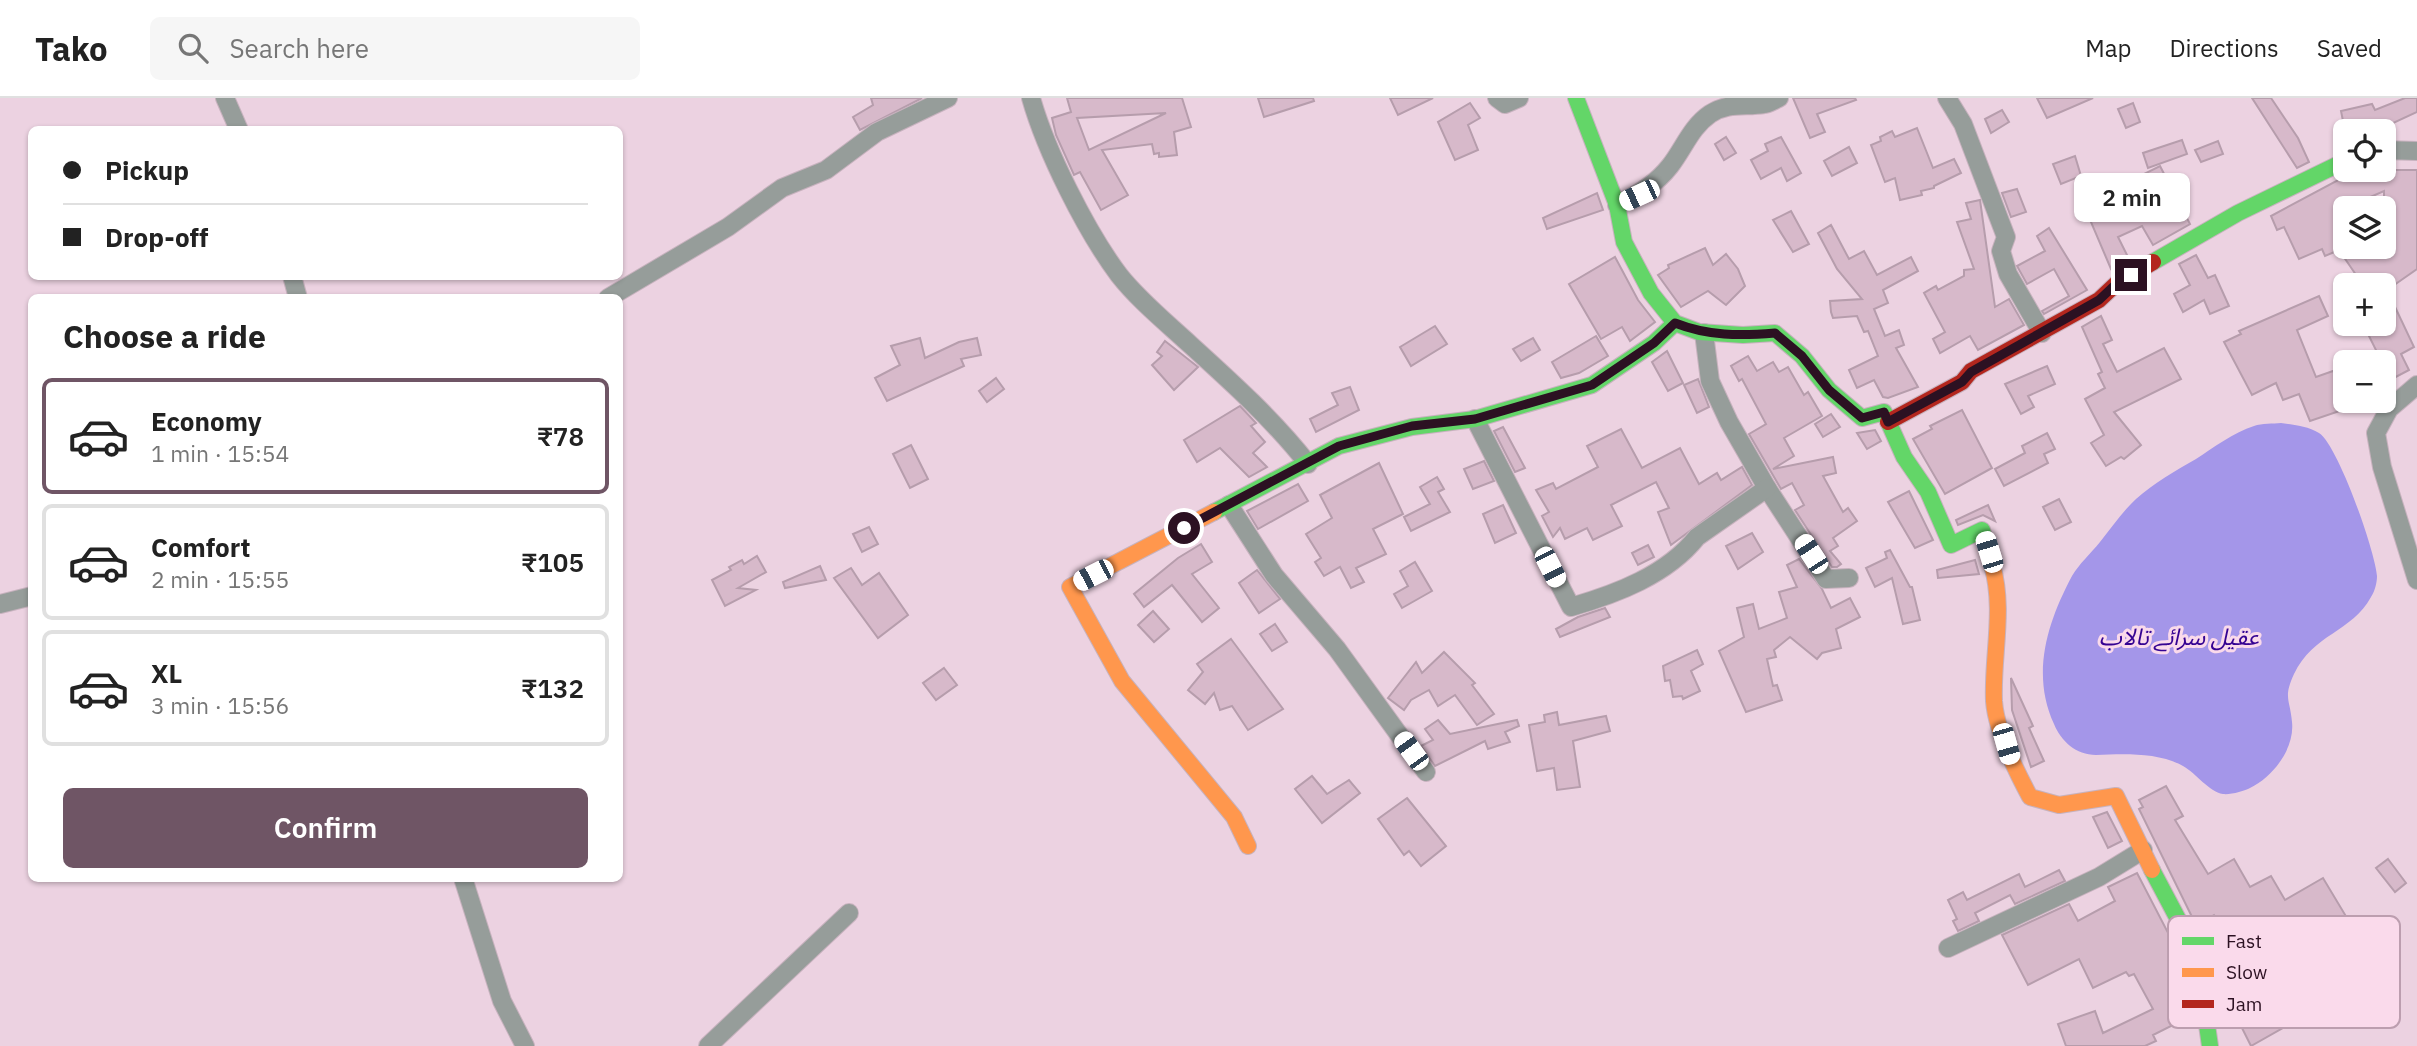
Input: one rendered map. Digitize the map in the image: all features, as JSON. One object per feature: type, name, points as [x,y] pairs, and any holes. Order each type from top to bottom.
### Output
[{"type":"street","points":[[225,98],[237,126]]},
{"type":"street","points":[[615,294],[728,227],[782,188],[826,170],[877,132],[948,98]]},
{"type":"street","points":[[1031,98],[1040,128],[1091,232],[1120,276],[1279,427],[1308,464]]},
{"type":"street","points":[[1497,98],[1505,104],[1519,98]]},
{"type":"street","points":[[1576,98],[1617,205],[1624,242],[1651,293],[1675,323],[1704,333],[1775,333],[1802,356],[1829,390],[1853,412],[1862,418],[1884,412],[1904,457],[1928,492],[1951,545],[1982,530],[1995,575],[1997,632],[1994,703],[2012,764],[2030,797],[2059,805],[2116,796],[2177,916]]},
{"type":"street","points":[[1617,205],[1639,195],[1659,178],[1671,165],[1690,132],[1710,114],[1725,107],[1763,104],[1779,98]]},
{"type":"street","points":[[1947,98],[1963,124],[2006,237],[2001,251],[2008,274],[2042,333]]},
{"type":"street","points":[[2396,150],[2417,151]]},
{"type":"street","points":[[1888,422],[1962,382],[1971,372],[2099,300],[2116,284],[2238,212],[2333,166]]},
{"type":"street","points":[[1248,846],[1234,817],[1122,681],[1070,587],[1339,446],[1412,426],[1475,419],[1592,385],[1654,343],[1675,323]]},
{"type":"street","points":[[1704,333],[1710,382],[1729,422],[1767,488],[1826,579],[1849,578]]},
{"type":"street","points":[[2417,385],[2389,409],[2376,433],[2380,458],[2417,580]]},
{"type":"street","points":[[1475,419],[1571,607],[1611,595],[1649,576],[1689,547],[1697,537],[1767,488]]},
{"type":"street","points":[[1229,505],[1274,575],[1337,649],[1426,772]]},
{"type":"street","points":[[0,604],[28,597]]},
{"type":"street","points":[[1948,948],[2099,877],[2143,850]]},
{"type":"street","points":[[464,882],[502,1001],[525,1046]]},
{"type":"street","points":[[708,1046],[849,913]]},
{"type":"street","points":[[2207,1028],[2210,1046]]},
{"type":"water","name":"عقیل سرائے تالاب","points":[[2281,423],[2310,429],[2319,433],[2327,442],[2354,500],[2370,545],[2377,576],[2374,592],[2363,609],[2311,650],[2294,674],[2288,694],[2292,732],[2281,761],[2259,783],[2248,789],[2223,794],[2213,790],[2183,766],[2163,758],[2096,755],[2076,750],[2065,741],[2054,724],[2047,705],[2043,668],[2049,630],[2072,576],[2126,509],[2150,488],[2239,432],[2257,425]]},
{"type":"building","points":[[871,98],[922,98],[860,130],[853,117],[873,105]]},
{"type":"building","points":[[1067,98],[1182,98],[1191,127],[1174,132],[1177,155],[1159,157],[1159,153],[1154,154],[1152,144],[1102,150],[1128,195],[1101,210],[1080,172],[1074,175],[1056,135],[1052,118],[1071,112]],"holes":[[[1166,113],[1089,150],[1077,118]]]},
{"type":"building","points":[[1258,98],[1313,98],[1314,101],[1264,117]]},
{"type":"building","points":[[1390,98],[1433,98],[1398,115]]},
{"type":"building","points":[[1793,98],[1856,100],[1817,114],[1825,132],[1810,138]]},
{"type":"building","points":[[2037,98],[2093,98],[2047,118]]},
{"type":"building","points":[[2252,98],[2271,98],[2298,138],[2309,162],[2297,168]]},
{"type":"building","points":[[2405,98],[2417,98],[2417,112],[2396,122],[2396,119],[2343,119],[2341,111],[2372,104],[2375,110]]},
{"type":"building","points":[[1470,103],[1480,118],[1468,125],[1478,150],[1455,160],[1438,122]]},
{"type":"building","points":[[2133,103],[2140,122],[2126,128],[2118,109]]},
{"type":"building","points":[[2002,110],[2009,122],[1991,133],[1985,119]]},
{"type":"building","points":[[1917,128],[1933,168],[1954,159],[1961,173],[1934,188],[1921,191],[1922,195],[1900,200],[1895,178],[1885,182],[1871,145],[1881,141],[1880,137],[1892,131],[1895,137]]},
{"type":"building","points":[[1726,137],[1736,153],[1724,160],[1715,144]]},
{"type":"building","points":[[1781,137],[1801,173],[1787,181],[1781,168],[1761,179],[1751,160],[1768,151],[1765,144]]},
{"type":"building","points":[[2182,140],[2187,154],[2148,168],[2143,153]]},
{"type":"building","points":[[2218,141],[2223,154],[2201,162],[2195,150]]},
{"type":"building","points":[[1849,147],[1857,163],[1832,176],[1824,161]]},
{"type":"building","points":[[2075,156],[2081,176],[2061,184],[2053,164]]},
{"type":"building","points":[[2160,166],[2190,224],[2153,245],[2142,226],[2118,237],[2129,259],[2111,269],[2085,208],[2103,198],[2113,219],[2140,207],[2128,182]]},
{"type":"building","points":[[2396,170],[2417,170],[2417,269],[2396,284],[2396,273],[2355,273],[2345,259],[2396,259],[2396,196],[2384,196],[2384,191],[2373,196],[2333,196],[2333,253],[2325,256],[2322,249],[2299,259],[2284,227],[2277,230],[2271,216],[2335,182],[2396,182]]},
{"type":"building","points":[[2017,189],[2026,212],[2011,217],[2002,193]]},
{"type":"building","points":[[1597,193],[1603,210],[1547,229],[1543,218]]},
{"type":"building","points":[[1980,200],[1995,307],[2009,299],[2024,325],[1978,350],[1970,336],[1940,353],[1933,339],[1945,332],[1924,293],[1936,286],[1938,290],[1964,276],[1964,270],[1974,269],[1957,222],[1971,219],[1966,203]]},
{"type":"building","points":[[1791,211],[1809,244],[1793,252],[1773,220]]},
{"type":"building","points":[[1831,225],[1849,259],[1864,251],[1877,275],[1911,257],[1918,271],[1883,290],[1888,303],[1874,309],[1885,336],[1899,330],[1904,345],[1896,348],[1918,387],[1888,398],[1883,397],[1874,380],[1857,388],[1849,370],[1878,356],[1868,331],[1864,332],[1857,316],[1833,318],[1830,301],[1862,299],[1837,269],[1818,233]]},
{"type":"building","points":[[2049,228],[2087,290],[2044,314],[2042,311],[2069,296],[2054,269],[2027,284],[2017,266],[2045,251],[2037,236]]},
{"type":"building","points":[[1705,248],[1713,265],[1726,254],[1738,269],[1745,286],[1726,305],[1708,291],[1681,307],[1658,275],[1669,268],[1668,265]]},
{"type":"building","points":[[2196,255],[2208,278],[2215,275],[2229,306],[2210,314],[2204,300],[2183,312],[2174,294],[2190,285],[2179,264]]},
{"type":"building","points":[[1615,257],[1638,300],[1655,322],[1630,341],[1622,327],[1601,339],[1569,284]]},
{"type":"building","points":[[2319,296],[2328,316],[2297,330],[2316,377],[2333,371],[2334,413],[2310,421],[2299,394],[2283,400],[2276,383],[2252,395],[2224,342],[2241,334],[2239,331]]},
{"type":"building","points":[[2396,309],[2414,347],[2401,354],[2409,370],[2396,377],[2396,350],[2376,350],[2369,336],[2396,336]]},
{"type":"building","points":[[2101,316],[2112,340],[2103,344],[2117,372],[2164,348],[2181,379],[2114,412],[2141,445],[2124,459],[2121,457],[2106,466],[2091,443],[2104,435],[2085,399],[2105,388],[2098,374],[2102,372],[2082,327]]},
{"type":"building","points":[[1435,326],[1447,344],[1411,366],[1400,347]]},
{"type":"building","points":[[1596,336],[1608,356],[1579,373],[1561,378],[1552,362]]},
{"type":"building","points":[[920,338],[925,358],[959,342],[977,338],[981,355],[961,359],[964,366],[887,401],[875,378],[900,365],[891,346]]},
{"type":"building","points":[[1533,338],[1540,350],[1521,361],[1513,349]]},
{"type":"building","points":[[1165,341],[1198,367],[1174,390],[1152,365],[1162,356],[1157,352]]},
{"type":"building","points":[[1667,351],[1683,383],[1668,391],[1652,362]]},
{"type":"building","points":[[1748,356],[1757,371],[1773,362],[1779,372],[1788,367],[1804,395],[1808,392],[1822,416],[1784,438],[1794,456],[1773,469],[1833,457],[1836,473],[1823,476],[1843,512],[1848,508],[1857,521],[1833,538],[1838,546],[1830,551],[1841,564],[1837,567],[1832,567],[1795,510],[1804,505],[1792,483],[1781,489],[1749,434],[1766,424],[1742,379],[1739,381],[1731,366]]},
{"type":"building","points":[[2047,366],[2055,384],[2028,396],[2034,407],[2021,414],[2005,384]]},
{"type":"building","points":[[996,378],[1004,389],[987,402],[979,391]]},
{"type":"building","points":[[1698,379],[1709,407],[1697,413],[1684,385]]},
{"type":"building","points":[[1350,387],[1359,410],[1316,432],[1310,419],[1338,405],[1332,393]]},
{"type":"building","points":[[1240,406],[1256,423],[1251,426],[1265,442],[1253,453],[1267,467],[1249,477],[1220,448],[1197,462],[1184,440]]},
{"type":"building","points":[[1962,410],[1992,468],[1945,494],[1913,439],[1932,429],[1930,426]]},
{"type":"building","points":[[1831,414],[1840,427],[1823,437],[1815,424]]},
{"type":"building","points":[[1503,427],[1525,468],[1515,472],[1494,431]]},
{"type":"building","points":[[1621,429],[1642,468],[1680,448],[1699,484],[1717,473],[1721,480],[1742,467],[1752,485],[1671,545],[1658,512],[1669,508],[1656,482],[1611,505],[1622,526],[1593,540],[1587,528],[1565,539],[1560,528],[1553,537],[1542,516],[1549,512],[1536,490],[1553,483],[1556,489],[1598,467],[1587,446]]},
{"type":"building","points":[[1875,430],[1881,441],[1867,449],[1857,433]]},
{"type":"building","points":[[2047,433],[2055,449],[2044,454],[2048,463],[2004,486],[1995,469],[2025,453],[2022,446]]},
{"type":"building","points":[[911,445],[928,479],[910,488],[893,454]]},
{"type":"building","points":[[1484,461],[1494,481],[1473,489],[1464,469]]},
{"type":"building","points":[[1379,463],[1403,514],[1373,529],[1386,554],[1356,568],[1364,582],[1351,588],[1340,567],[1324,576],[1315,562],[1321,558],[1306,534],[1332,518],[1320,495]]},
{"type":"building","points":[[1437,477],[1444,489],[1438,492],[1450,512],[1411,531],[1404,517],[1430,504],[1420,487]]},
{"type":"building","points":[[1298,484],[1308,501],[1258,529],[1247,511]]},
{"type":"building","points":[[1909,491],[1933,540],[1915,548],[1888,502]]},
{"type":"building","points":[[2059,499],[2071,522],[2055,530],[2043,507]]},
{"type":"building","points":[[1503,505],[1516,533],[1495,543],[1483,514]]},
{"type":"building","points":[[1988,505],[1995,521],[1983,515],[1958,525],[1956,520]]},
{"type":"building","points":[[869,527],[878,544],[862,552],[853,534]]},
{"type":"building","points":[[1752,533],[1763,552],[1738,569],[1726,546]]},
{"type":"building","points":[[1201,544],[1212,562],[1192,574],[1219,608],[1202,622],[1172,585],[1144,607],[1134,594],[1178,558]]},
{"type":"building","points":[[1648,545],[1654,557],[1638,565],[1632,553]]},
{"type":"building","points":[[1890,550],[1912,587],[1920,620],[1903,624],[1892,578],[1875,587],[1866,568],[1887,558],[1885,552]]},
{"type":"building","points":[[757,556],[766,572],[738,588],[756,590],[725,606],[712,580],[731,570],[729,567],[742,560],[744,564]]},
{"type":"building","points":[[1799,559],[1822,589],[1831,608],[1850,598],[1860,617],[1836,629],[1841,648],[1822,653],[1817,659],[1790,637],[1774,650],[1776,657],[1767,659],[1773,686],[1777,685],[1782,700],[1746,712],[1719,651],[1744,637],[1737,608],[1753,604],[1759,629],[1787,618],[1779,592],[1797,587],[1787,565]]},
{"type":"building","points":[[1975,560],[1979,574],[1938,578],[1937,570]]},
{"type":"building","points":[[1415,562],[1432,591],[1402,608],[1394,594],[1408,586],[1400,571]]},
{"type":"building","points":[[820,566],[826,580],[785,588],[783,582]]},
{"type":"building","points":[[851,568],[862,585],[879,573],[908,615],[878,638],[834,578]]},
{"type":"building","points":[[1257,570],[1280,599],[1259,613],[1239,583]]},
{"type":"building","points":[[1605,608],[1610,617],[1560,637],[1556,629],[1578,617]]},
{"type":"building","points":[[1153,611],[1169,629],[1154,642],[1138,625]]},
{"type":"building","points":[[1275,624],[1287,642],[1272,651],[1260,634]]},
{"type":"building","points":[[1231,639],[1283,709],[1248,730],[1232,706],[1220,710],[1214,693],[1205,704],[1188,690],[1203,672],[1197,664]]},
{"type":"building","points":[[1697,650],[1703,664],[1691,671],[1700,691],[1683,699],[1682,696],[1673,697],[1670,680],[1665,681],[1663,666]]},
{"type":"building","points":[[1444,652],[1475,683],[1472,685],[1494,714],[1477,725],[1455,695],[1438,706],[1429,690],[1411,700],[1404,710],[1388,698],[1416,662],[1422,673]]},
{"type":"building","points":[[944,668],[957,685],[936,700],[923,683]]},
{"type":"building","points":[[2011,678],[2033,726],[2029,728],[2044,761],[2031,767],[2012,710]]},
{"type":"building","points":[[1557,712],[1559,725],[1606,716],[1610,731],[1573,741],[1580,787],[1557,790],[1554,768],[1537,771],[1529,725],[1545,722],[1544,715]]},
{"type":"building","points":[[1438,720],[1450,734],[1517,720],[1519,726],[1505,732],[1510,742],[1488,749],[1485,741],[1435,766],[1421,746],[1433,740],[1425,729]]},
{"type":"building","points":[[1312,776],[1327,794],[1349,780],[1360,793],[1322,823],[1295,789]]},
{"type":"building","points":[[2166,786],[2183,816],[2175,820],[2208,874],[2234,859],[2250,887],[2271,876],[2285,900],[2323,878],[2346,916],[2192,916],[2139,809],[2143,807],[2139,800]]},
{"type":"building","points":[[1407,798],[1446,846],[1421,866],[1409,851],[1404,855],[1378,819]]},
{"type":"building","points":[[2107,812],[2122,841],[2108,848],[2093,817]]},
{"type":"building","points":[[2388,859],[2406,883],[2395,892],[2376,868]]},
{"type":"building","points":[[2059,870],[2065,881],[2015,904],[2010,895],[1975,913],[1979,921],[1958,931],[1953,921],[1957,919],[1948,900],[1963,892],[1967,900],[2019,874],[2025,887]]},
{"type":"building","points":[[2137,873],[2168,933],[2168,1028],[2153,1035],[2156,1041],[2145,1046],[2066,1046],[2058,1024],[2095,1011],[2103,1033],[2153,1009],[2134,974],[2129,976],[2126,972],[2093,988],[2079,959],[2028,985],[2002,935],[2069,904],[2078,921],[2115,901],[2108,887]]},
{"type":"building","points":[[2242,1028],[2283,1028],[2251,1046]]},
{"type":"traffic: fast","points":[[1576,98],[1617,205],[1624,242],[1651,293],[1675,323],[1699,332],[1743,335],[1775,333],[1802,356],[1829,390],[1862,418],[1884,412],[1904,457],[1928,492],[1951,545],[1982,530],[1992,565]]},
{"type":"traffic: fast","points":[[2153,262],[2238,213],[2333,167]]},
{"type":"traffic: fast","points":[[1214,512],[1339,446],[1412,427],[1475,419],[1592,385],[1654,343],[1675,323]]},
{"type":"traffic: fast","points":[[2152,870],[2176,916]]},
{"type":"traffic: fast","points":[[2207,1028],[2210,1046]]},
{"type":"traffic: slow","points":[[1214,512],[1070,587],[1122,681],[1234,817],[1248,846]]},
{"type":"traffic: slow","points":[[1992,565],[1998,599],[1994,701],[1998,725],[2030,797],[2059,805],[2116,796],[2152,870]]},
{"type":"traffic: jam","points":[[1888,422],[1962,382],[1971,371],[2099,300],[2116,284],[2153,262]]},
{"type":"route","points":[[1184,528],[1291,474],[1339,446],[1412,426],[1475,419],[1592,385],[1654,343],[1675,323],[1699,332],[1743,335],[1775,333],[1802,356],[1829,390],[1853,412],[1862,418],[1884,412],[1888,422],[1962,382],[1971,372],[2099,300],[2116,284],[2131,275]]}]
